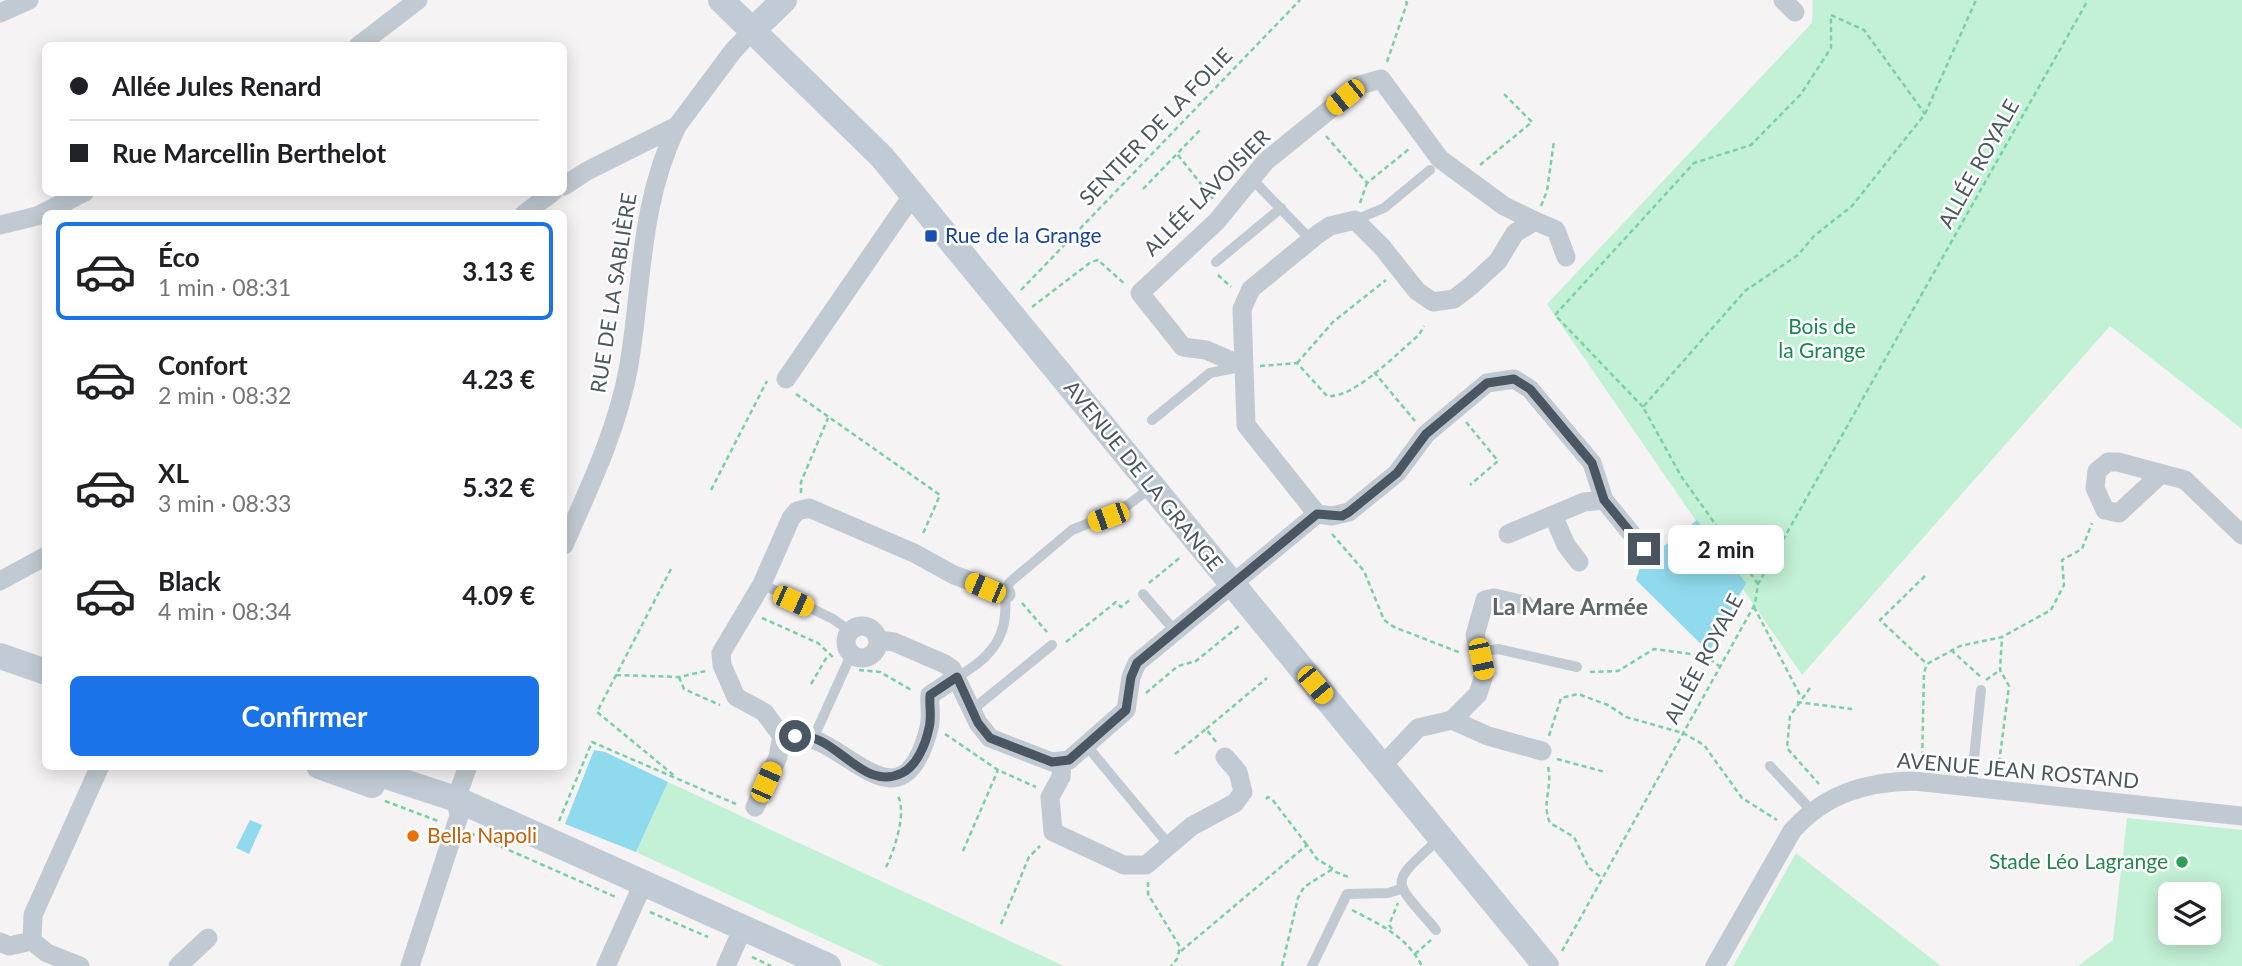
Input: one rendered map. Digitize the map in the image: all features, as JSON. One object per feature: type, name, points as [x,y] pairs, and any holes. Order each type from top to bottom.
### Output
[{"type":"street","points":[[0,13],[29,0]]},
{"type":"street","points":[[363,42],[418,0]]},
{"type":"street","points":[[721,0],[751,32]]},
{"type":"street","points":[[567,184],[677,126],[733,51],[784,0]]},
{"type":"street","name":"AVENUE DE LA GRANGE","points":[[751,32],[882,157],[1440,837],[1553,961]]},
{"type":"street","name":"ALLÉE LAVOISIER","points":[[1140,293],[1228,208],[1266,161],[1360,85],[1381,79],[1440,159],[1504,206],[1556,230],[1566,257]]},
{"type":"street","name":"RUE DE LA SABLIÈRE","points":[[567,538],[601,459],[622,395],[654,182],[677,126]]},
{"type":"street","points":[[49,210],[77,196]]},
{"type":"street","points":[[529,210],[549,196]]},
{"type":"street","points":[[786,380],[912,196]]},
{"type":"street","points":[[0,225],[42,214]]},
{"type":"street","points":[[1535,221],[1515,233],[1498,261],[1454,299],[1433,302],[1424,297],[1355,220],[1330,226],[1246,295],[1242,309],[1246,425],[1317,514],[1342,516],[1397,473],[1426,434],[1495,379],[1521,382],[1592,463],[1604,500],[1644,549]]},
{"type":"street","points":[[1140,293],[1183,347],[1206,350],[1243,366]]},
{"type":"street","points":[[2161,474],[2126,510],[2112,512],[2103,508],[2094,480],[2102,466],[2118,462],[2185,480],[2242,535]]},
{"type":"street","points":[[1508,534],[1584,502],[1604,500]]},
{"type":"street","points":[[755,807],[778,757],[782,736],[764,712],[736,697],[722,665],[725,643],[762,584],[791,518],[802,508],[809,508],[914,553],[954,575],[1006,591]]},
{"type":"street","points":[[878,640],[894,642],[945,664],[957,677],[982,730],[990,738],[1028,754],[1062,763],[1121,718],[1141,695],[1131,677],[1137,663],[1175,631],[1240,594],[1317,514]]},
{"type":"street","points":[[1553,515],[1566,545],[1579,562]]},
{"type":"street","points":[[0,581],[42,558]]},
{"type":"street","points":[[1382,766],[1418,728],[1452,720],[1482,688],[1484,675],[1475,635],[1485,600],[1494,598],[1525,605]]},
{"type":"street","points":[[864,626],[874,630],[878,640],[877,650],[870,657],[849,660],[846,646],[850,631],[864,626]]},
{"type":"street","points":[[0,656],[42,671]]},
{"type":"street","points":[[782,736],[802,735],[842,753],[866,772],[889,778],[906,771],[914,764],[929,730],[930,695],[957,677]]},
{"type":"street","points":[[1452,720],[1488,736],[1544,754]]},
{"type":"street","points":[[1062,763],[1061,777],[1050,797],[1054,832],[1124,864],[1146,864],[1192,826],[1235,803],[1243,792],[1238,772],[1225,758]]},
{"type":"street","points":[[32,940],[33,915],[98,770]]},
{"type":"street","points":[[332,770],[537,833],[569,852],[828,966]]},
{"type":"street","points":[[364,770],[450,807]]},
{"type":"street","points":[[410,966],[450,807],[466,770]]},
{"type":"street","name":"AVENUE JEAN ROSTAND","points":[[1715,966],[1792,831],[1830,798],[1884,782],[1923,782],[2242,816]]},
{"type":"street","points":[[606,966],[643,884]]},
{"type":"street","points":[[726,966],[743,928]]},
{"type":"street","points":[[178,966],[208,938]]},
{"type":"street","points":[[0,942],[9,946],[32,940]]},
{"type":"street","points":[[32,940],[47,953],[80,966]]},
{"type":"lane","points":[[1355,220],[1384,208],[1430,170]]},
{"type":"lane","points":[[1252,179],[1311,240]]},
{"type":"lane","points":[[1216,262],[1281,208]]},
{"type":"lane","points":[[1152,420],[1210,373],[1243,366]]},
{"type":"lane","points":[[957,677],[978,664],[998,641],[1004,628],[1006,591],[1040,555],[1072,530],[1121,510],[1152,487]]},
{"type":"lane","points":[[762,584],[833,619],[850,631]]},
{"type":"lane","points":[[1144,590],[1175,631]]},
{"type":"lane","points":[[972,710],[1054,643]]},
{"type":"lane","points":[[1480,655],[1498,649],[1580,669]]},
{"type":"lane","points":[[817,730],[849,660]]},
{"type":"lane","points":[[1971,787],[1981,690]]},
{"type":"lane","points":[[1087,746],[1169,845]]},
{"type":"lane","points":[[1770,765],[1812,811]]},
{"type":"lane","points":[[1436,930],[1404,892],[1404,871],[1440,837]]},
{"type":"lane","points":[[1312,966],[1342,901],[1351,893],[1404,892]]},
{"type":"path","name":"SENTIER DE LA FOLIE","points":[[1010,313],[1300,0]]},
{"type":"path","points":[[1387,65],[1407,3],[1404,0]]},
{"type":"path","points":[[1643,407],[1745,291],[1798,255],[1814,236],[1852,206],[1925,114],[1976,0]]},
{"type":"path","name":"ALLÉE ROYALE","points":[[1553,961],[1571,940],[1602,878],[1754,607],[1758,584],[2088,0]]},
{"type":"path","points":[[1758,584],[1681,476],[1643,407],[1556,315],[1694,163],[1751,145],[1801,94],[1830,48],[1831,15],[1864,30],[1925,114]]},
{"type":"path","points":[[1466,177],[1532,122],[1503,93]]},
{"type":"path","points":[[1314,122],[1367,183]]},
{"type":"path","points":[[1143,189],[1200,130]]},
{"type":"path","points":[[1355,220],[1367,183],[1422,138]]},
{"type":"path","points":[[1535,221],[1547,191],[1554,141]]},
{"type":"path","points":[[1177,154],[1214,200],[1228,208]]},
{"type":"path","points":[[1010,313],[1098,260],[1121,282],[1140,293]]},
{"type":"path","points":[[1243,366],[1297,363],[1333,322],[1399,269]]},
{"type":"path","points":[[1297,363],[1327,396],[1337,397],[1350,392],[1419,335],[1424,326]]},
{"type":"path","points":[[1374,372],[1426,434]]},
{"type":"path","points":[[711,490],[769,378],[786,380],[798,398],[940,495],[914,553]]},
{"type":"path","points":[[1455,410],[1498,461],[1469,485]]},
{"type":"path","points":[[802,508],[801,482],[828,418]]},
{"type":"path","points":[[1923,782],[1923,683],[1927,664],[1951,650],[1992,637],[2002,637],[2056,605],[2064,585],[2062,560],[2082,549],[2091,524],[2103,508]]},
{"type":"path","points":[[1317,514],[1364,571],[1384,620],[1394,627],[1480,655]]},
{"type":"path","points":[[1006,591],[1054,643],[1116,602],[1121,607],[1198,543]]},
{"type":"path","points":[[671,569],[597,712],[678,779]]},
{"type":"path","points":[[1926,576],[1881,620],[1927,664]]},
{"type":"path","points":[[1141,695],[1178,666],[1196,661],[1243,623],[1236,614],[1240,594]]},
{"type":"path","points":[[1754,607],[1801,698]]},
{"type":"path","points":[[745,609],[818,643],[828,655],[849,660],[862,671],[880,672],[920,695]]},
{"type":"path","points":[[1996,790],[2009,686],[2000,670],[2002,637]]},
{"type":"path","points":[[1580,669],[1618,671],[1654,649],[1706,656],[1720,667]]},
{"type":"path","points":[[1951,650],[1985,681],[2000,670]]},
{"type":"path","points":[[811,684],[828,655]]},
{"type":"path","points":[[616,675],[679,677],[722,665]]},
{"type":"path","points":[[679,677],[684,689],[729,709],[741,702]]},
{"type":"path","points":[[1175,754],[1266,678]]},
{"type":"path","points":[[1810,688],[1797,702],[1790,716],[1787,748],[1830,798]]},
{"type":"path","points":[[1602,878],[1589,868],[1574,837],[1550,823],[1545,808],[1550,781],[1544,754],[1561,698],[1578,694],[1608,705],[1626,717],[1683,733],[1712,753],[1742,798],[1792,831]]},
{"type":"path","points":[[1797,702],[1852,709]]},
{"type":"path","points":[[1206,729],[1228,757],[1225,758]]},
{"type":"path","points":[[929,730],[944,734],[970,748],[998,770],[1048,792],[1050,797]]},
{"type":"path","points":[[555,829],[592,742],[750,810],[755,807]]},
{"type":"path","points":[[1544,754],[1605,772]]},
{"type":"path","points":[[963,851],[998,770]]},
{"type":"path","points":[[886,867],[898,843],[901,802],[889,778]]},
{"type":"path","points":[[1266,799],[1272,799],[1317,859],[1348,877],[1351,893]]},
{"type":"path","points":[[1001,923],[1030,857],[1054,832]]},
{"type":"path","points":[[1171,966],[1181,951],[1307,845]]},
{"type":"path","points":[[1146,864],[1148,894],[1181,951]]},
{"type":"path","points":[[1282,966],[1298,898],[1304,887],[1335,870]]},
{"type":"path","points":[[1404,892],[1389,925],[1422,966]]},
{"type":"path","points":[[1342,901],[1347,907],[1394,932]]},
{"type":"path","points":[[1415,954],[1437,935],[1436,930]]},
{"type":"green space","name":"Bois de la Grange","points":[[1813,0],[2242,0],[2242,429],[2110,326],[1802,675],[1547,304],[1812,23]]},
{"type":"green space","points":[[668,782],[1064,966],[883,966],[636,852]]},
{"type":"green space","name":"Stade Léo Lagrange","points":[[2127,818],[2242,830],[2242,966],[2078,966],[2113,940]]},
{"type":"green space","points":[[1796,853],[1941,966],[1733,966]]},
{"type":"water","points":[[1697,520],[1746,583],[1709,652],[1636,580],[1641,564]]},
{"type":"water","points":[[594,750],[605,752],[668,782],[636,852],[565,824]]},
{"type":"water","points":[[250,820],[262,825],[249,854],[236,848]]},
{"type":"place","name":"Rue de la Grange","points":[[931,236]]},
{"type":"place","name":"Bella Napoli","points":[[413,836]]},
{"type":"place","name":"Stade Léo Lagrange","points":[[2182,862]]},
{"type":"district","name":"La Mare Armée","points":[[1570,607]]},
{"type":"route","points":[[795,736],[802,735],[842,753],[878,778],[891,778],[914,764],[929,730],[930,695],[957,677],[978,723],[990,738],[1052,762],[1062,763],[1069,760],[1121,718],[1126,710],[1133,668],[1137,663],[1317,514],[1342,516],[1349,512],[1397,473],[1426,434],[1495,379],[1514,379],[1530,389],[1592,463],[1598,474],[1604,500],[1644,549]]}]
